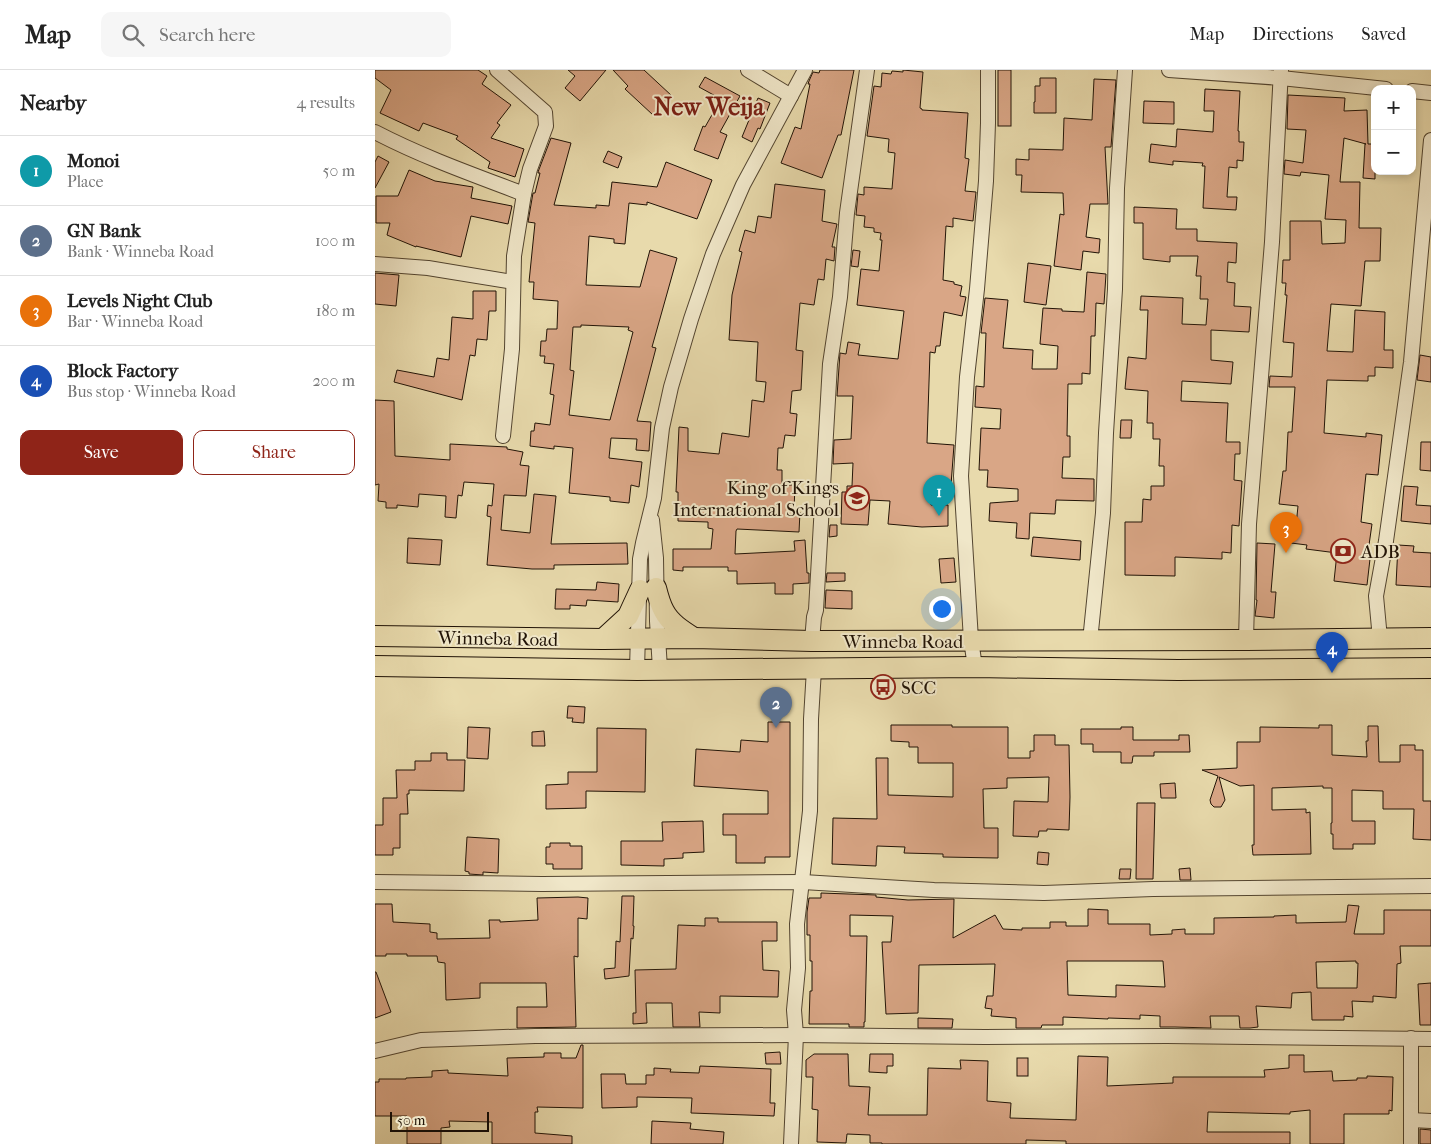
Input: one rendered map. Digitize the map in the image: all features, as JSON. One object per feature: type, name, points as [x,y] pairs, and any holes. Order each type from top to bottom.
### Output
[{"type":"highway","points":[[603,639],[628,616],[648,589],[668,618],[694,638]]},
{"type":"highway","name":"Winneba Road","points":[[375,636],[603,639],[694,638],[812,641],[1431,638]]},
{"type":"highway","points":[[442,667],[445,638]]},
{"type":"highway","name":"Winneba Road","points":[[375,666],[637,670],[975,667],[1178,670],[1431,668]]},
{"type":"street","points":[[497,70],[545,112],[546,126],[530,169],[513,256],[512,350],[503,436]]},
{"type":"street","points":[[748,70],[791,96]]},
{"type":"street","points":[[660,669],[659,638],[648,589],[640,566],[643,543],[651,512],[662,428],[671,387],[713,254],[743,184],[805,70]]},
{"type":"street","points":[[812,641],[816,610],[831,364],[840,297],[847,213],[867,70]]},
{"type":"street","points":[[975,667],[971,640],[961,476],[967,377],[977,289],[985,181],[988,70]]},
{"type":"street","points":[[1090,641],[1103,513],[1115,289],[1117,188],[1125,70]]},
{"type":"street","points":[[1169,70],[1281,74],[1371,87]]},
{"type":"street","points":[[1246,640],[1249,524],[1272,242],[1281,74]]},
{"type":"street","points":[[1416,92],[1431,93]]},
{"type":"street","points":[[375,132],[463,171],[524,194]]},
{"type":"street","points":[[1380,639],[1376,596],[1386,541],[1411,362],[1431,140]]},
{"type":"street","points":[[375,264],[428,268],[513,282]]},
{"type":"street","points":[[637,670],[638,638],[648,589]]},
{"type":"street","points":[[791,1144],[796,1035],[794,1010],[798,968],[797,924],[810,811],[811,719],[814,669]]},
{"type":"street","points":[[375,882],[542,884],[803,882],[934,890],[1044,893],[1153,889],[1431,886]]},
{"type":"street","points":[[375,1051],[421,1040],[535,1036],[1167,1036],[1431,1039]]},
{"type":"street","points":[[1411,1038],[1411,1144]]},
{"type":"street","points":[[1411,1120],[1431,1121]]},
{"type":"building","points":[[375,70],[478,70],[487,76],[482,84],[511,105],[497,123],[500,125],[491,138],[524,149],[515,177],[488,168],[490,162],[456,139],[458,136],[423,123],[419,131],[380,113],[391,90],[375,78]]},
{"type":"building","points":[[568,70],[606,70],[580,101],[565,88],[575,76]]},
{"type":"building","points":[[613,70],[644,70],[672,96],[653,115],[625,89],[628,86]]},
{"type":"building","points":[[820,70],[854,70],[841,135],[838,135],[822,178],[781,163],[795,127],[801,129],[809,81],[813,72],[819,73]]},
{"type":"building","points":[[903,70],[923,72],[920,108],[922,110],[968,113],[965,158],[969,159],[965,191],[976,192],[973,221],[953,218],[953,227],[946,226],[943,280],[962,286],[960,296],[966,297],[962,316],[944,312],[940,346],[936,346],[935,353],[930,352],[927,443],[954,445],[951,485],[932,484],[931,505],[948,505],[948,526],[922,527],[888,524],[890,501],[870,500],[868,525],[841,524],[842,492],[847,492],[847,486],[852,486],[853,463],[833,464],[834,440],[851,439],[853,396],[837,396],[840,353],[846,354],[848,342],[860,344],[858,355],[898,359],[904,311],[857,305],[861,269],[879,271],[882,240],[880,240],[881,233],[874,232],[874,228],[864,227],[865,216],[856,215],[858,194],[864,195],[864,187],[892,189],[895,153],[888,152],[889,139],[867,136],[874,86],[881,87],[882,73],[891,74],[892,71],[903,72]]},
{"type":"building","points":[[998,70],[1011,70],[1011,126],[998,126]]},
{"type":"building","points":[[705,77],[740,96],[720,132],[727,135],[718,159],[694,150],[703,126],[705,127],[721,99],[699,87]]},
{"type":"building","points":[[1040,78],[1056,78],[1056,113],[1034,113],[1035,86],[1040,86]]},
{"type":"building","points":[[1094,79],[1116,80],[1111,147],[1105,147],[1108,204],[1090,204],[1086,237],[1100,239],[1099,253],[1083,251],[1081,270],[1054,266],[1060,214],[1064,215],[1063,193],[1021,192],[1022,175],[1016,175],[1016,159],[1029,160],[1029,149],[1063,150],[1064,118],[1092,120]]},
{"type":"building","points":[[1205,89],[1240,91],[1238,131],[1239,142],[1244,142],[1243,161],[1237,160],[1237,168],[1229,167],[1227,197],[1237,197],[1236,210],[1203,208],[1205,166],[1202,166],[1203,163],[1173,161],[1173,165],[1149,162],[1151,144],[1176,147],[1177,129],[1213,132],[1214,111],[1204,111]]},
{"type":"building","points":[[1288,95],[1345,98],[1344,111],[1367,110],[1368,144],[1371,144],[1371,175],[1375,175],[1375,179],[1363,178],[1366,144],[1344,138],[1340,182],[1360,182],[1359,228],[1381,228],[1380,261],[1365,261],[1361,306],[1331,304],[1327,351],[1353,352],[1355,310],[1385,312],[1384,350],[1393,350],[1393,368],[1375,367],[1375,376],[1368,376],[1368,381],[1327,380],[1324,433],[1366,437],[1366,433],[1382,435],[1378,475],[1366,474],[1361,522],[1372,524],[1367,559],[1370,559],[1367,585],[1334,581],[1337,553],[1306,549],[1307,545],[1291,543],[1292,526],[1296,526],[1298,506],[1279,504],[1283,471],[1286,471],[1288,432],[1292,432],[1295,387],[1269,387],[1270,376],[1292,377],[1294,343],[1283,342],[1287,295],[1285,295],[1286,283],[1282,283],[1283,260],[1290,260],[1290,221],[1321,221],[1322,244],[1345,243],[1346,220],[1325,219],[1329,175],[1301,172],[1300,176],[1284,174],[1285,160],[1303,163],[1306,130],[1287,129]]},
{"type":"building","points":[[758,98],[770,103],[760,129],[758,128],[752,142],[742,137]]},
{"type":"building","points":[[1144,101],[1174,102],[1174,124],[1143,123]]},
{"type":"building","points":[[551,138],[571,143],[554,205],[596,208],[596,205],[609,206],[612,182],[657,187],[666,162],[712,180],[697,219],[647,202],[647,205],[629,203],[625,244],[614,243],[614,239],[589,236],[586,285],[640,287],[650,250],[677,258],[652,347],[656,348],[637,421],[651,422],[649,451],[636,450],[637,439],[611,438],[609,458],[642,462],[639,487],[631,485],[629,503],[610,501],[610,497],[569,493],[573,448],[554,446],[554,449],[530,446],[531,431],[534,431],[535,423],[550,425],[554,395],[550,394],[554,364],[544,363],[545,356],[540,356],[541,341],[546,341],[547,329],[557,329],[558,301],[533,299],[534,282],[529,282],[535,223],[528,222],[533,193],[535,193],[540,173],[538,173]],"holes":[[[581,325],[629,327],[628,330],[633,332],[610,420],[569,415],[574,371],[570,370],[573,327],[581,327]]]},
{"type":"building","points":[[608,151],[622,157],[618,168],[603,162]]},
{"type":"building","points":[[378,156],[389,162],[375,188],[375,162]]},
{"type":"building","points":[[409,170],[435,181],[473,187],[471,198],[512,206],[508,224],[471,216],[461,257],[416,247],[387,235],[390,223],[376,223],[376,196],[398,196]]},
{"type":"building","points":[[775,184],[825,190],[822,221],[837,224],[832,247],[835,247],[834,261],[826,259],[824,280],[818,279],[814,305],[800,303],[796,350],[803,351],[801,390],[792,391],[790,413],[797,414],[795,436],[785,435],[783,448],[778,448],[777,470],[782,470],[782,485],[795,485],[794,511],[800,512],[799,532],[737,529],[736,531],[735,554],[795,551],[794,541],[805,540],[809,583],[793,584],[793,594],[775,594],[775,583],[737,584],[737,571],[728,571],[728,567],[683,567],[683,571],[673,570],[673,549],[711,549],[713,529],[708,528],[708,522],[678,521],[678,492],[676,492],[679,427],[688,428],[688,451],[719,454],[722,433],[749,437],[752,400],[764,402],[766,382],[756,381],[758,342],[729,340],[732,295],[742,252],[739,251],[745,230],[755,233],[758,216],[771,218]]},
{"type":"building","points":[[1134,207],[1177,209],[1176,229],[1197,229],[1197,241],[1237,243],[1236,263],[1228,262],[1227,282],[1235,283],[1234,306],[1251,307],[1249,332],[1211,330],[1211,360],[1233,362],[1231,384],[1182,381],[1181,401],[1228,403],[1226,442],[1240,442],[1240,454],[1235,454],[1234,480],[1242,481],[1239,526],[1232,525],[1231,553],[1222,552],[1222,559],[1175,557],[1175,576],[1125,575],[1125,522],[1142,522],[1143,499],[1151,500],[1151,486],[1164,486],[1164,466],[1159,466],[1160,439],[1153,439],[1153,423],[1147,423],[1148,391],[1125,389],[1128,357],[1146,359],[1148,310],[1140,310],[1141,296],[1183,298],[1182,324],[1206,325],[1208,299],[1200,299],[1201,276],[1196,276],[1198,256],[1170,256],[1170,262],[1143,259],[1143,223],[1134,223]]},
{"type":"building","points":[[853,250],[860,251],[858,267],[851,266]]},
{"type":"building","points":[[1028,263],[1051,266],[1046,305],[1024,302]]},
{"type":"building","points":[[1087,272],[1106,274],[1104,304],[1096,303],[1095,336],[1091,336],[1090,374],[1082,373],[1082,384],[1068,384],[1067,436],[1070,436],[1070,457],[1063,457],[1062,478],[1094,479],[1094,501],[1056,500],[1055,514],[1030,513],[1029,539],[1016,538],[1017,523],[989,521],[990,503],[1018,501],[1018,489],[987,487],[988,470],[979,470],[981,428],[1000,429],[1001,409],[975,407],[976,386],[984,387],[986,333],[981,333],[985,298],[1008,300],[1003,348],[1033,350],[1032,369],[1057,369],[1058,346],[1040,344],[1043,308],[1084,312]]},
{"type":"building","points":[[375,273],[399,275],[396,306],[375,304]]},
{"type":"building","points":[[473,291],[496,291],[496,311],[489,311],[487,340],[477,339],[475,356],[470,355],[462,400],[394,382],[397,370],[434,377],[437,358],[449,360],[452,317],[473,319]]},
{"type":"building","points":[[1420,355],[1431,357],[1431,382],[1417,380]]},
{"type":"building","points":[[375,400],[394,401],[395,456],[450,460],[450,444],[507,447],[507,449],[523,452],[520,465],[529,466],[526,496],[504,495],[501,530],[530,533],[534,494],[556,496],[551,544],[627,543],[628,564],[554,565],[554,569],[487,565],[491,517],[487,516],[488,505],[492,506],[494,484],[464,482],[462,496],[458,495],[456,518],[445,517],[446,496],[419,494],[418,507],[397,505],[397,508],[386,508],[386,502],[378,501],[379,484],[375,485]]},
{"type":"building","points":[[1121,420],[1132,420],[1131,438],[1120,438]]},
{"type":"building","points":[[1421,442],[1431,442],[1431,471],[1420,470]]},
{"type":"building","points":[[1404,486],[1418,487],[1416,505],[1431,506],[1431,524],[1401,521]]},
{"type":"building","points":[[830,525],[837,525],[837,536],[829,537]]},
{"type":"building","points":[[1033,537],[1081,541],[1080,560],[1031,556]]},
{"type":"building","points":[[408,538],[442,540],[440,565],[407,563]]},
{"type":"building","points":[[1257,543],[1275,544],[1271,592],[1276,592],[1274,618],[1255,616],[1257,600]]},
{"type":"building","points":[[1398,545],[1414,546],[1413,552],[1431,553],[1431,587],[1396,585]]},
{"type":"building","points":[[954,558],[956,582],[941,583],[939,559]]},
{"type":"building","points":[[827,573],[845,573],[845,581],[826,582]]},
{"type":"building","points":[[597,582],[619,584],[618,602],[587,600],[586,606],[570,605],[570,609],[555,609],[556,589],[596,590]]},
{"type":"building","points":[[826,590],[852,591],[852,609],[825,608]]},
{"type":"building","points":[[568,706],[585,707],[584,723],[572,722],[573,718],[567,718]]},
{"type":"building","points":[[768,722],[790,722],[790,857],[765,857],[765,863],[736,863],[736,835],[723,835],[723,814],[768,814],[768,791],[694,786],[696,749],[740,752],[741,740],[768,742]]},
{"type":"building","points":[[891,725],[1008,727],[1008,758],[1030,758],[1030,751],[1034,751],[1034,735],[1055,735],[1055,745],[1069,745],[1069,830],[1047,829],[1047,831],[1039,831],[1038,837],[1013,836],[1014,801],[1048,802],[1049,777],[1007,778],[1007,788],[983,789],[984,828],[998,828],[998,858],[943,857],[943,854],[904,853],[905,847],[877,846],[876,866],[832,864],[833,818],[877,819],[876,758],[888,758],[888,795],[953,797],[953,763],[918,763],[918,747],[909,747],[909,742],[891,741]]},
{"type":"building","points":[[1319,725],[1332,725],[1332,755],[1367,757],[1366,741],[1368,741],[1368,726],[1378,726],[1379,762],[1400,762],[1400,745],[1415,745],[1415,750],[1423,750],[1423,801],[1431,801],[1431,840],[1413,839],[1414,809],[1383,809],[1383,791],[1352,790],[1352,821],[1375,821],[1375,844],[1353,844],[1353,849],[1333,849],[1333,834],[1331,834],[1332,788],[1323,788],[1323,786],[1272,788],[1272,810],[1306,809],[1306,813],[1310,812],[1311,854],[1253,855],[1254,785],[1240,786],[1219,777],[1225,800],[1221,807],[1214,807],[1210,800],[1218,776],[1202,770],[1237,768],[1237,742],[1260,742],[1260,727],[1319,728]]},
{"type":"building","points":[[468,727],[490,728],[488,759],[467,758]]},
{"type":"building","points":[[1121,727],[1133,727],[1133,740],[1179,740],[1179,735],[1189,735],[1190,752],[1154,752],[1154,756],[1133,756],[1132,763],[1121,763],[1121,752],[1093,752],[1093,744],[1081,744],[1081,729],[1121,729]]},
{"type":"building","points":[[597,728],[646,729],[645,792],[586,791],[586,808],[546,809],[546,785],[568,784],[568,772],[597,772]]},
{"type":"building","points":[[544,731],[545,746],[532,746],[532,732]]},
{"type":"building","points":[[431,753],[447,753],[447,760],[465,760],[464,791],[409,790],[409,794],[407,794],[408,814],[400,814],[400,848],[393,848],[393,855],[375,855],[375,825],[383,825],[383,798],[397,798],[396,770],[415,770],[415,761],[431,761]]},
{"type":"building","points":[[1175,783],[1176,798],[1161,798],[1160,784]]},
{"type":"building","points":[[1137,803],[1155,803],[1153,879],[1136,879]]},
{"type":"building","points":[[703,821],[704,852],[683,853],[683,858],[664,859],[664,866],[621,865],[621,841],[663,841],[662,822]]},
{"type":"building","points":[[467,837],[499,839],[498,873],[483,872],[483,875],[469,874],[469,872],[465,871]]},
{"type":"building","points":[[550,843],[570,843],[570,846],[582,846],[582,869],[553,869],[553,864],[546,864],[546,847],[550,847]]},
{"type":"building","points":[[1038,852],[1049,853],[1048,865],[1037,864]]},
{"type":"building","points":[[1190,868],[1191,880],[1180,880],[1179,869]]},
{"type":"building","points":[[1120,869],[1131,869],[1130,879],[1119,879]]},
{"type":"building","points":[[821,893],[876,895],[876,897],[908,900],[954,899],[953,938],[995,915],[1003,929],[1022,930],[1022,928],[1050,928],[1050,922],[1066,922],[1066,926],[1088,926],[1088,909],[1108,910],[1108,924],[1150,924],[1150,935],[1172,934],[1172,930],[1185,929],[1185,934],[1214,934],[1214,918],[1296,915],[1296,923],[1346,922],[1348,905],[1359,906],[1354,934],[1384,934],[1384,910],[1431,910],[1431,946],[1400,946],[1401,963],[1397,964],[1396,998],[1373,996],[1373,1002],[1352,1001],[1353,1017],[1344,1016],[1344,1020],[1312,1020],[1311,992],[1292,993],[1291,1008],[1256,1006],[1258,1027],[1250,1028],[1240,1028],[1239,1016],[1210,1016],[1211,1028],[1160,1027],[1160,1016],[1140,1015],[1140,1019],[1063,1017],[1063,1025],[1042,1025],[1041,1028],[1016,1028],[1016,1018],[991,1016],[992,1009],[985,1008],[987,996],[993,996],[995,964],[919,965],[918,1013],[886,1014],[882,942],[891,942],[893,916],[850,915],[850,936],[867,936],[864,1027],[849,1027],[849,1024],[809,1024],[812,961],[810,961],[810,935],[807,935],[807,912],[809,898],[821,898]],"holes":[[[1067,961],[1163,961],[1165,987],[1116,985],[1116,997],[1068,995]],[[1356,961],[1358,963],[1357,988],[1317,988],[1316,962]]]},
{"type":"building","points":[[622,896],[634,896],[634,926],[633,939],[631,938],[629,976],[605,979],[604,969],[615,968],[616,941],[620,942]]},
{"type":"building","points":[[537,898],[588,898],[587,919],[578,918],[578,957],[574,956],[576,1027],[517,1028],[517,1007],[547,1007],[546,983],[480,983],[480,998],[446,1000],[445,963],[438,962],[437,956],[386,954],[386,956],[375,956],[375,904],[392,904],[393,922],[430,924],[430,932],[437,933],[437,939],[490,938],[489,920],[500,920],[500,922],[538,920]]},
{"type":"building","points":[[705,918],[718,918],[718,922],[777,922],[777,941],[762,941],[763,970],[779,971],[778,997],[720,996],[720,1013],[699,1012],[700,1027],[673,1027],[672,1003],[646,1003],[647,1023],[633,1024],[633,1013],[636,1013],[635,970],[676,969],[678,925],[705,926]]},
{"type":"building","points":[[375,972],[391,1012],[375,1018]]},
{"type":"building","points":[[1431,983],[1431,1025],[1420,1025],[1418,984]]},
{"type":"building","points":[[918,1018],[953,1019],[952,1028],[918,1028]]},
{"type":"building","points":[[581,1045],[583,1045],[583,1108],[537,1107],[538,1112],[535,1112],[535,1133],[572,1136],[572,1144],[492,1144],[492,1122],[449,1121],[450,1127],[441,1128],[441,1144],[407,1144],[407,1116],[375,1116],[375,1082],[379,1082],[379,1079],[432,1077],[432,1071],[448,1070],[448,1073],[508,1076],[507,1058],[544,1057],[544,1053],[561,1053],[561,1058],[576,1058]]},
{"type":"building","points":[[780,1052],[781,1064],[766,1064],[765,1053]]},
{"type":"building","points":[[814,1054],[848,1054],[849,1086],[870,1087],[868,1115],[927,1115],[928,1068],[961,1069],[960,1060],[988,1061],[987,1101],[1011,1103],[1010,1118],[1076,1120],[1078,1056],[1108,1057],[1107,1086],[1173,1083],[1173,1077],[1265,1077],[1264,1070],[1289,1068],[1289,1055],[1304,1055],[1304,1072],[1332,1071],[1333,1081],[1357,1080],[1357,1078],[1367,1078],[1367,1076],[1393,1077],[1392,1111],[1389,1110],[1389,1114],[1344,1114],[1344,1144],[1310,1144],[1310,1110],[1290,1112],[1290,1114],[1208,1112],[1207,1132],[1290,1132],[1290,1144],[1066,1144],[1066,1141],[1026,1140],[1026,1144],[882,1144],[870,1143],[870,1135],[847,1134],[846,1143],[817,1142],[818,1110],[812,1109],[813,1077],[806,1077],[806,1060]]},
{"type":"building","points":[[870,1054],[893,1054],[893,1066],[887,1066],[887,1073],[869,1072]]},
{"type":"building","points":[[1017,1058],[1028,1058],[1028,1076],[1017,1076]]},
{"type":"building","points":[[700,1066],[771,1069],[770,1103],[775,1103],[774,1116],[691,1113],[692,1098],[637,1097],[637,1107],[602,1108],[601,1074],[625,1074],[626,1084],[646,1084],[646,1075],[654,1075],[654,1068],[671,1069],[670,1072],[699,1073]]},
{"type":"building","points":[[652,1121],[691,1123],[690,1129],[724,1132],[723,1144],[651,1144]]},
{"type":"building","points":[[1420,1129],[1431,1130],[1431,1144],[1420,1144]]},
{"type":"place","name":"King of Kings International School","points":[[857,498]]},
{"type":"place","name":"Monoi","points":[[939,516]]},
{"type":"place","name":"ADB","points":[[1343,551]]},
{"type":"place","name":"Levels Night Club","points":[[1286,553]]},
{"type":"place","name":"Block Factory","points":[[1332,673]]},
{"type":"place","name":"SCC","points":[[883,687]]},
{"type":"place","name":"GN Bank","points":[[776,728]]},
{"type":"district","name":"New Weija","points":[[709,107]]}]
